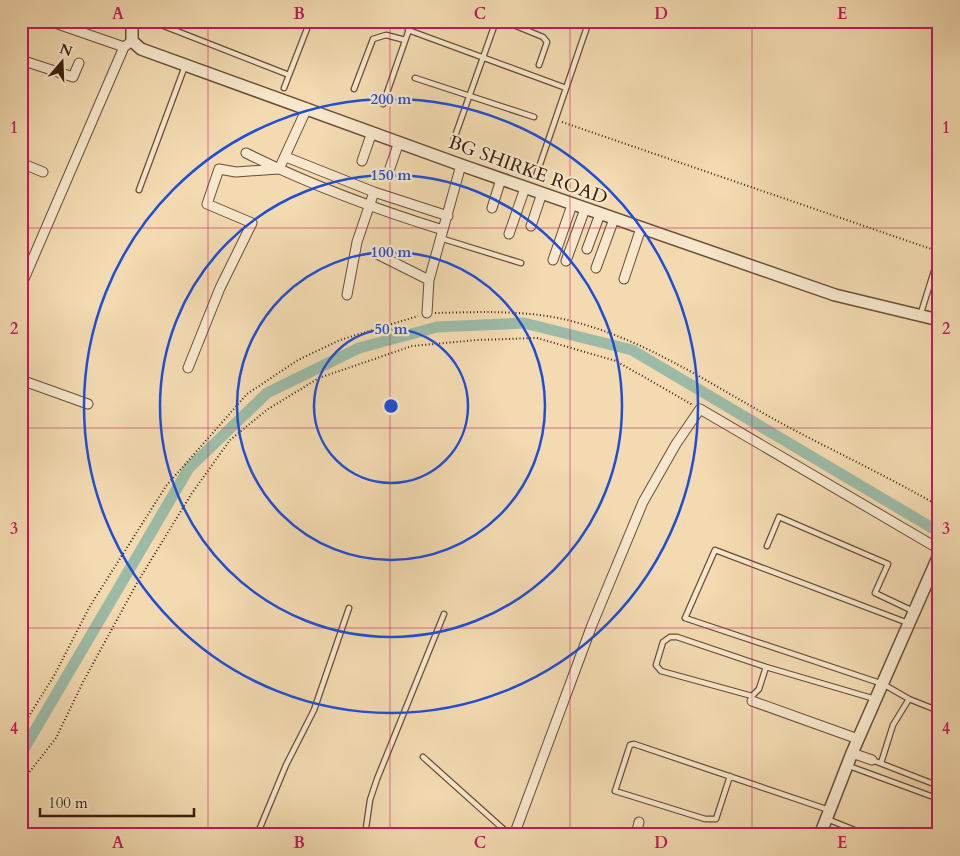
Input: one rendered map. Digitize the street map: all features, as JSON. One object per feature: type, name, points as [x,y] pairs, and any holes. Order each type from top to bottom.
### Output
[{"type":"street","points":[[49,21],[128,44]]},
{"type":"street","points":[[21,286],[128,44],[132,21]]},
{"type":"street","name":"BG SHIRKE ROAD","points":[[128,44],[584,209],[836,295],[939,320]]},
{"type":"street","points":[[21,60],[73,77],[79,63]]},
{"type":"street","points":[[280,169],[308,108]]},
{"type":"street","points":[[362,160],[372,132]]},
{"type":"street","points":[[390,168],[399,142]]},
{"type":"street","points":[[246,153],[369,207],[442,234]]},
{"type":"street","points":[[286,157],[374,192],[448,216]]},
{"type":"street","points":[[21,164],[43,172]]},
{"type":"street","points":[[427,313],[429,280],[461,165]]},
{"type":"street","points":[[188,368],[220,288],[252,223],[207,204],[219,169],[236,172],[280,169]]},
{"type":"street","points":[[492,208],[501,179]]},
{"type":"street","points":[[509,234],[525,188]]},
{"type":"street","points":[[346,295],[357,242],[374,192]]},
{"type":"street","points":[[531,226],[542,193]]},
{"type":"street","points":[[553,260],[572,204]]},
{"type":"street","points":[[566,261],[584,209]]},
{"type":"street","points":[[587,249],[600,214]]},
{"type":"street","points":[[596,268],[614,219]]},
{"type":"street","points":[[624,279],[642,228]]},
{"type":"street","points":[[376,254],[429,280]]},
{"type":"street","points":[[21,380],[88,404]]},
{"type":"street","points":[[512,835],[592,625],[643,502],[676,444],[700,409],[939,549]]},
{"type":"street","points":[[820,835],[852,753],[939,555]]},
{"type":"street","points":[[752,701],[858,739]]},
{"type":"street","points":[[852,753],[876,762]]},
{"type":"street","points":[[636,835],[639,822]]},
{"type":"lane","points":[[151,21],[289,75]]},
{"type":"lane","points":[[284,88],[310,21]]},
{"type":"lane","points":[[383,104],[412,21]]},
{"type":"lane","points":[[454,139],[496,21]]},
{"type":"lane","points":[[504,21],[543,37],[547,42],[539,66]]},
{"type":"lane","points":[[536,176],[589,21]]},
{"type":"lane","points":[[408,30],[566,88]]},
{"type":"lane","points":[[354,89],[373,39],[386,35],[405,40]]},
{"type":"lane","points":[[138,190],[185,65]]},
{"type":"lane","points":[[415,78],[534,117]]},
{"type":"lane","points":[[442,234],[521,263]]},
{"type":"lane","points":[[920,316],[939,253]]},
{"type":"lane","points":[[767,546],[779,517],[888,564],[875,593],[913,611]]},
{"type":"lane","points":[[908,623],[714,550],[685,618],[882,684],[909,699],[939,711]]},
{"type":"lane","points":[[258,835],[289,758],[314,710],[349,608]]},
{"type":"lane","points":[[365,835],[370,800],[377,780],[444,614]]},
{"type":"lane","points":[[766,667],[759,689],[752,696],[661,671],[656,665],[662,642],[670,636],[876,700]]},
{"type":"lane","points":[[909,699],[893,725],[876,762],[939,786]]},
{"type":"lane","points":[[730,776],[716,819],[705,819],[615,791],[630,745],[634,744],[730,776],[827,814],[867,835]]},
{"type":"lane","points":[[423,757],[512,835]]},
{"type":"lane","points":[[847,765],[939,799]]},
{"type":"path","points":[[555,120],[939,253]]},
{"type":"path","points":[[21,729],[55,674],[90,606],[166,486],[248,394],[298,360],[340,340],[427,313],[499,312],[563,319],[616,336],[668,358],[781,423],[939,506]]},
{"type":"path","points":[[21,783],[56,738],[83,682],[137,583],[192,493],[230,440],[268,409],[319,378],[412,346],[477,340],[537,338],[616,361],[700,409]]},
{"type":"waterway","points":[[21,754],[189,468],[267,393],[359,348],[437,327],[524,323],[632,350],[939,532]]}]
